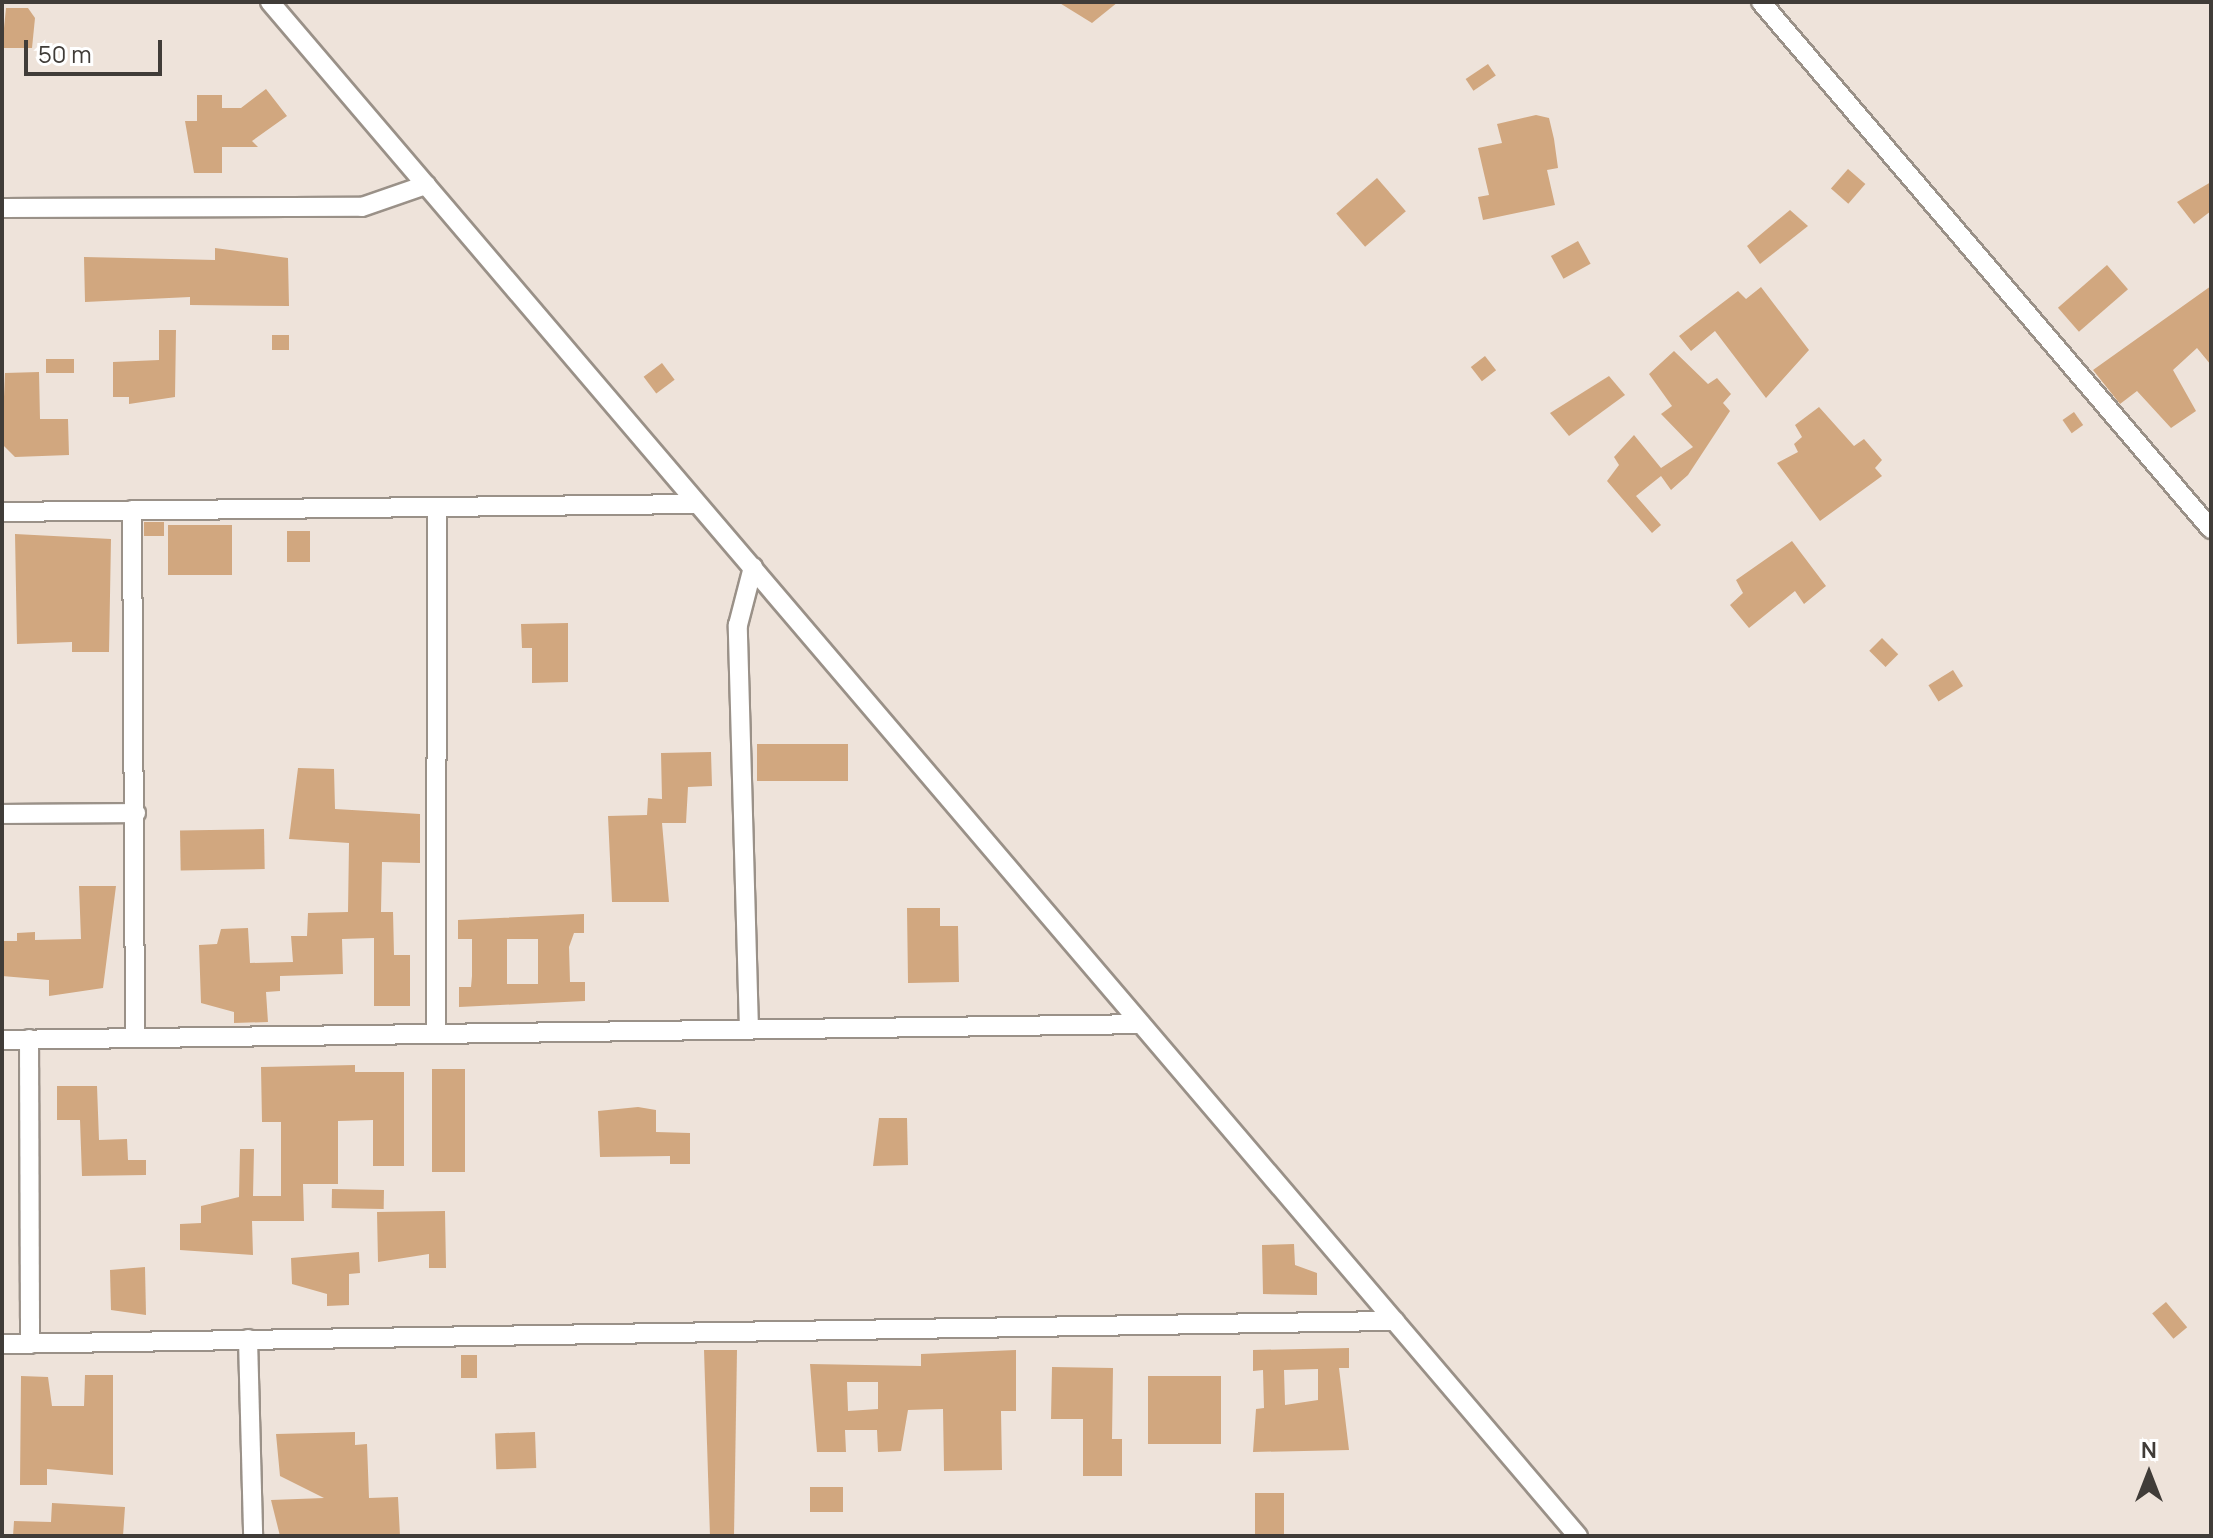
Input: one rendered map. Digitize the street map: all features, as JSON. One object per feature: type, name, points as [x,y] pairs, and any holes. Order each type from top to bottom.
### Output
[{"type":"street","points":[[270,2],[1578,1536]]},
{"type":"street","points":[[1761,2],[2211,529]]},
{"type":"street","points":[[2,208],[362,207],[426,185]]},
{"type":"street","points":[[2,512],[697,504]]},
{"type":"street","points":[[436,1033],[437,509]]},
{"type":"street","points":[[132,510],[135,1037]]},
{"type":"street","points":[[749,1030],[738,625],[753,567]]},
{"type":"street","points":[[2,814],[136,813]]},
{"type":"street","points":[[2,1040],[1141,1024]]},
{"type":"street","points":[[29,1039],[30,1344]]},
{"type":"street","points":[[2,1344],[1395,1321]]},
{"type":"street","points":[[248,1339],[253,1536]]},
{"type":"building","points":[[1058,2],[1118,2],[1092,23]]},
{"type":"building","points":[[6,8],[28,8],[35,18],[32,48],[2,48]]},
{"type":"building","points":[[1488,64],[1496,76],[1473,91],[1466,79]]},
{"type":"building","points":[[266,89],[287,116],[252,141],[258,147],[222,147],[222,173],[194,173],[185,121],[197,121],[197,95],[222,95],[222,108],[241,108]]},
{"type":"building","points":[[1536,115],[1549,118],[1554,139],[1558,168],[1547,170],[1555,205],[1483,220],[1478,197],[1489,195],[1478,148],[1502,143],[1497,124]]},
{"type":"building","points":[[1848,169],[1865,184],[1848,204],[1831,189]]},
{"type":"building","points":[[1377,178],[1406,211],[1365,247],[1336,213]]},
{"type":"building","points":[[2211,182],[2211,211],[2194,224],[2177,202]]},
{"type":"building","points":[[1790,210],[1808,226],[1760,264],[1747,246]]},
{"type":"building","points":[[1578,241],[1591,264],[1563,279],[1551,256]]},
{"type":"building","points":[[215,248],[288,258],[289,306],[190,305],[190,297],[85,302],[84,257],[215,260]]},
{"type":"building","points":[[2107,265],[2128,289],[2079,332],[2058,308]]},
{"type":"building","points":[[2211,286],[2211,365],[2197,348],[2173,370],[2196,411],[2171,428],[2137,391],[2120,404],[2093,370]]},
{"type":"building","points":[[1761,287],[1809,350],[1766,398],[1715,331],[1691,351],[1679,336],[1738,291],[1746,299]]},
{"type":"building","points":[[159,330],[176,330],[175,397],[129,404],[129,397],[113,397],[113,362],[159,360]]},
{"type":"building","points":[[272,335],[289,335],[289,350],[272,350]]},
{"type":"building","points":[[1674,351],[1708,384],[1717,378],[1731,394],[1723,403],[1730,411],[1688,475],[1671,490],[1661,476],[1636,496],[1661,525],[1652,533],[1607,481],[1619,465],[1614,457],[1634,435],[1661,468],[1693,447],[1661,414],[1672,406],[1649,374]]},
{"type":"building","points":[[1485,356],[1496,370],[1482,381],[1471,367]]},
{"type":"building","points":[[46,359],[74,359],[74,373],[46,373]]},
{"type":"building","points":[[662,363],[675,380],[656,394],[644,377]]},
{"type":"building","points":[[39,372],[40,419],[68,419],[69,455],[15,457],[2,444],[5,373]]},
{"type":"building","points":[[1609,376],[1625,395],[1569,436],[1550,413]]},
{"type":"building","points":[[1819,407],[1854,446],[1864,439],[1882,460],[1875,468],[1882,476],[1820,521],[1777,463],[1798,452],[1794,444],[1802,437],[1795,425]]},
{"type":"building","points":[[2074,412],[2083,425],[2072,433],[2063,420]]},
{"type":"building","points":[[144,522],[164,522],[164,536],[144,536]]},
{"type":"building","points":[[168,525],[232,525],[232,575],[168,575]]},
{"type":"building","points":[[287,531],[310,531],[310,562],[287,562]]},
{"type":"building","points":[[15,534],[111,539],[109,652],[72,652],[72,642],[17,644]]},
{"type":"building","points":[[1792,541],[1826,586],[1804,604],[1795,591],[1749,628],[1730,605],[1743,593],[1736,580]]},
{"type":"building","points":[[568,623],[568,682],[532,683],[532,648],[522,648],[521,624]]},
{"type":"building","points":[[1882,638],[1898,654],[1886,667],[1869,651]]},
{"type":"building","points":[[1953,670],[1963,686],[1938,701],[1928,685]]},
{"type":"building","points":[[757,744],[848,744],[848,781],[757,781]]},
{"type":"building","points":[[711,752],[712,786],[688,787],[686,823],[662,823],[669,902],[612,902],[608,816],[647,815],[648,798],[662,799],[661,753]]},
{"type":"building","points":[[298,768],[334,769],[335,809],[420,814],[420,863],[382,862],[381,912],[393,912],[394,955],[410,955],[410,1006],[374,1006],[374,938],[342,939],[343,974],[280,976],[280,991],[266,992],[268,1022],[234,1023],[234,1012],[201,1003],[199,945],[217,944],[221,929],[248,928],[250,963],[293,962],[291,936],[307,936],[308,913],[348,912],[349,843],[289,839]]},
{"type":"building","points":[[264,829],[265,869],[181,870],[180,830]]},
{"type":"building","points":[[79,886],[116,886],[103,988],[49,996],[49,980],[2,976],[2,941],[17,941],[17,933],[35,932],[35,940],[81,939]]},
{"type":"building","points":[[907,908],[940,908],[940,926],[958,926],[959,982],[908,983]]},
{"type":"building","points":[[584,914],[584,933],[574,933],[569,947],[570,982],[585,982],[585,1001],[459,1007],[459,987],[471,987],[472,939],[458,939],[458,920]],"holes":[[[507,939],[538,939],[538,984],[507,984]]]},
{"type":"building","points":[[355,1065],[355,1072],[404,1072],[404,1166],[373,1166],[373,1120],[338,1121],[338,1184],[303,1184],[304,1221],[252,1221],[253,1255],[180,1250],[180,1224],[201,1223],[201,1206],[239,1197],[240,1149],[254,1149],[253,1196],[281,1196],[281,1122],[262,1122],[261,1067]]},
{"type":"building","points":[[432,1069],[465,1069],[465,1172],[432,1172]]},
{"type":"building","points":[[57,1086],[97,1086],[99,1140],[127,1139],[128,1160],[146,1160],[146,1175],[82,1176],[80,1120],[57,1120]]},
{"type":"building","points":[[638,1107],[656,1110],[656,1132],[690,1133],[690,1164],[670,1164],[670,1156],[600,1157],[598,1111]]},
{"type":"building","points":[[879,1118],[907,1118],[908,1165],[873,1166]]},
{"type":"building","points":[[332,1189],[384,1190],[384,1209],[332,1208]]},
{"type":"building","points":[[445,1211],[446,1268],[429,1268],[429,1254],[378,1262],[377,1212]]},
{"type":"building","points":[[1294,1244],[1295,1265],[1317,1273],[1317,1295],[1263,1294],[1262,1245]]},
{"type":"building","points":[[359,1252],[360,1273],[349,1274],[349,1305],[327,1306],[327,1294],[292,1284],[291,1258]]},
{"type":"building","points":[[145,1267],[146,1315],[111,1310],[110,1270]]},
{"type":"building","points":[[2166,1302],[2187,1327],[2173,1339],[2152,1314]]},
{"type":"building","points":[[1349,1348],[1349,1368],[1339,1368],[1349,1450],[1253,1452],[1256,1409],[1264,1408],[1263,1370],[1253,1371],[1253,1350]],"holes":[[[1318,1369],[1318,1400],[1285,1405],[1284,1370]]]},
{"type":"building","points":[[704,1350],[737,1350],[734,1536],[710,1536]]},
{"type":"building","points":[[1016,1350],[1016,1411],[1001,1411],[1002,1470],[944,1471],[943,1409],[908,1410],[901,1451],[878,1452],[877,1430],[845,1430],[846,1452],[817,1452],[810,1364],[921,1366],[921,1354]],"holes":[[[847,1382],[878,1382],[878,1409],[848,1411]]]},
{"type":"building","points":[[461,1355],[477,1355],[477,1378],[461,1378]]},
{"type":"building","points":[[1052,1367],[1113,1368],[1112,1439],[1122,1439],[1122,1476],[1083,1476],[1083,1419],[1051,1419]]},
{"type":"building","points":[[85,1375],[113,1375],[113,1475],[47,1469],[47,1485],[20,1485],[21,1376],[48,1377],[52,1406],[84,1406]]},
{"type":"building","points":[[1148,1376],[1221,1376],[1221,1444],[1148,1444]]},
{"type":"building","points":[[355,1432],[355,1445],[367,1444],[369,1498],[398,1497],[400,1536],[280,1536],[271,1500],[324,1498],[280,1476],[276,1434]]},
{"type":"building","points":[[535,1432],[536,1468],[496,1469],[495,1433]]},
{"type":"building","points":[[810,1487],[843,1487],[843,1512],[810,1512]]},
{"type":"building","points":[[1255,1493],[1284,1493],[1284,1536],[1255,1536]]},
{"type":"building","points":[[52,1503],[125,1507],[123,1536],[13,1536],[14,1521],[51,1522]]}]
